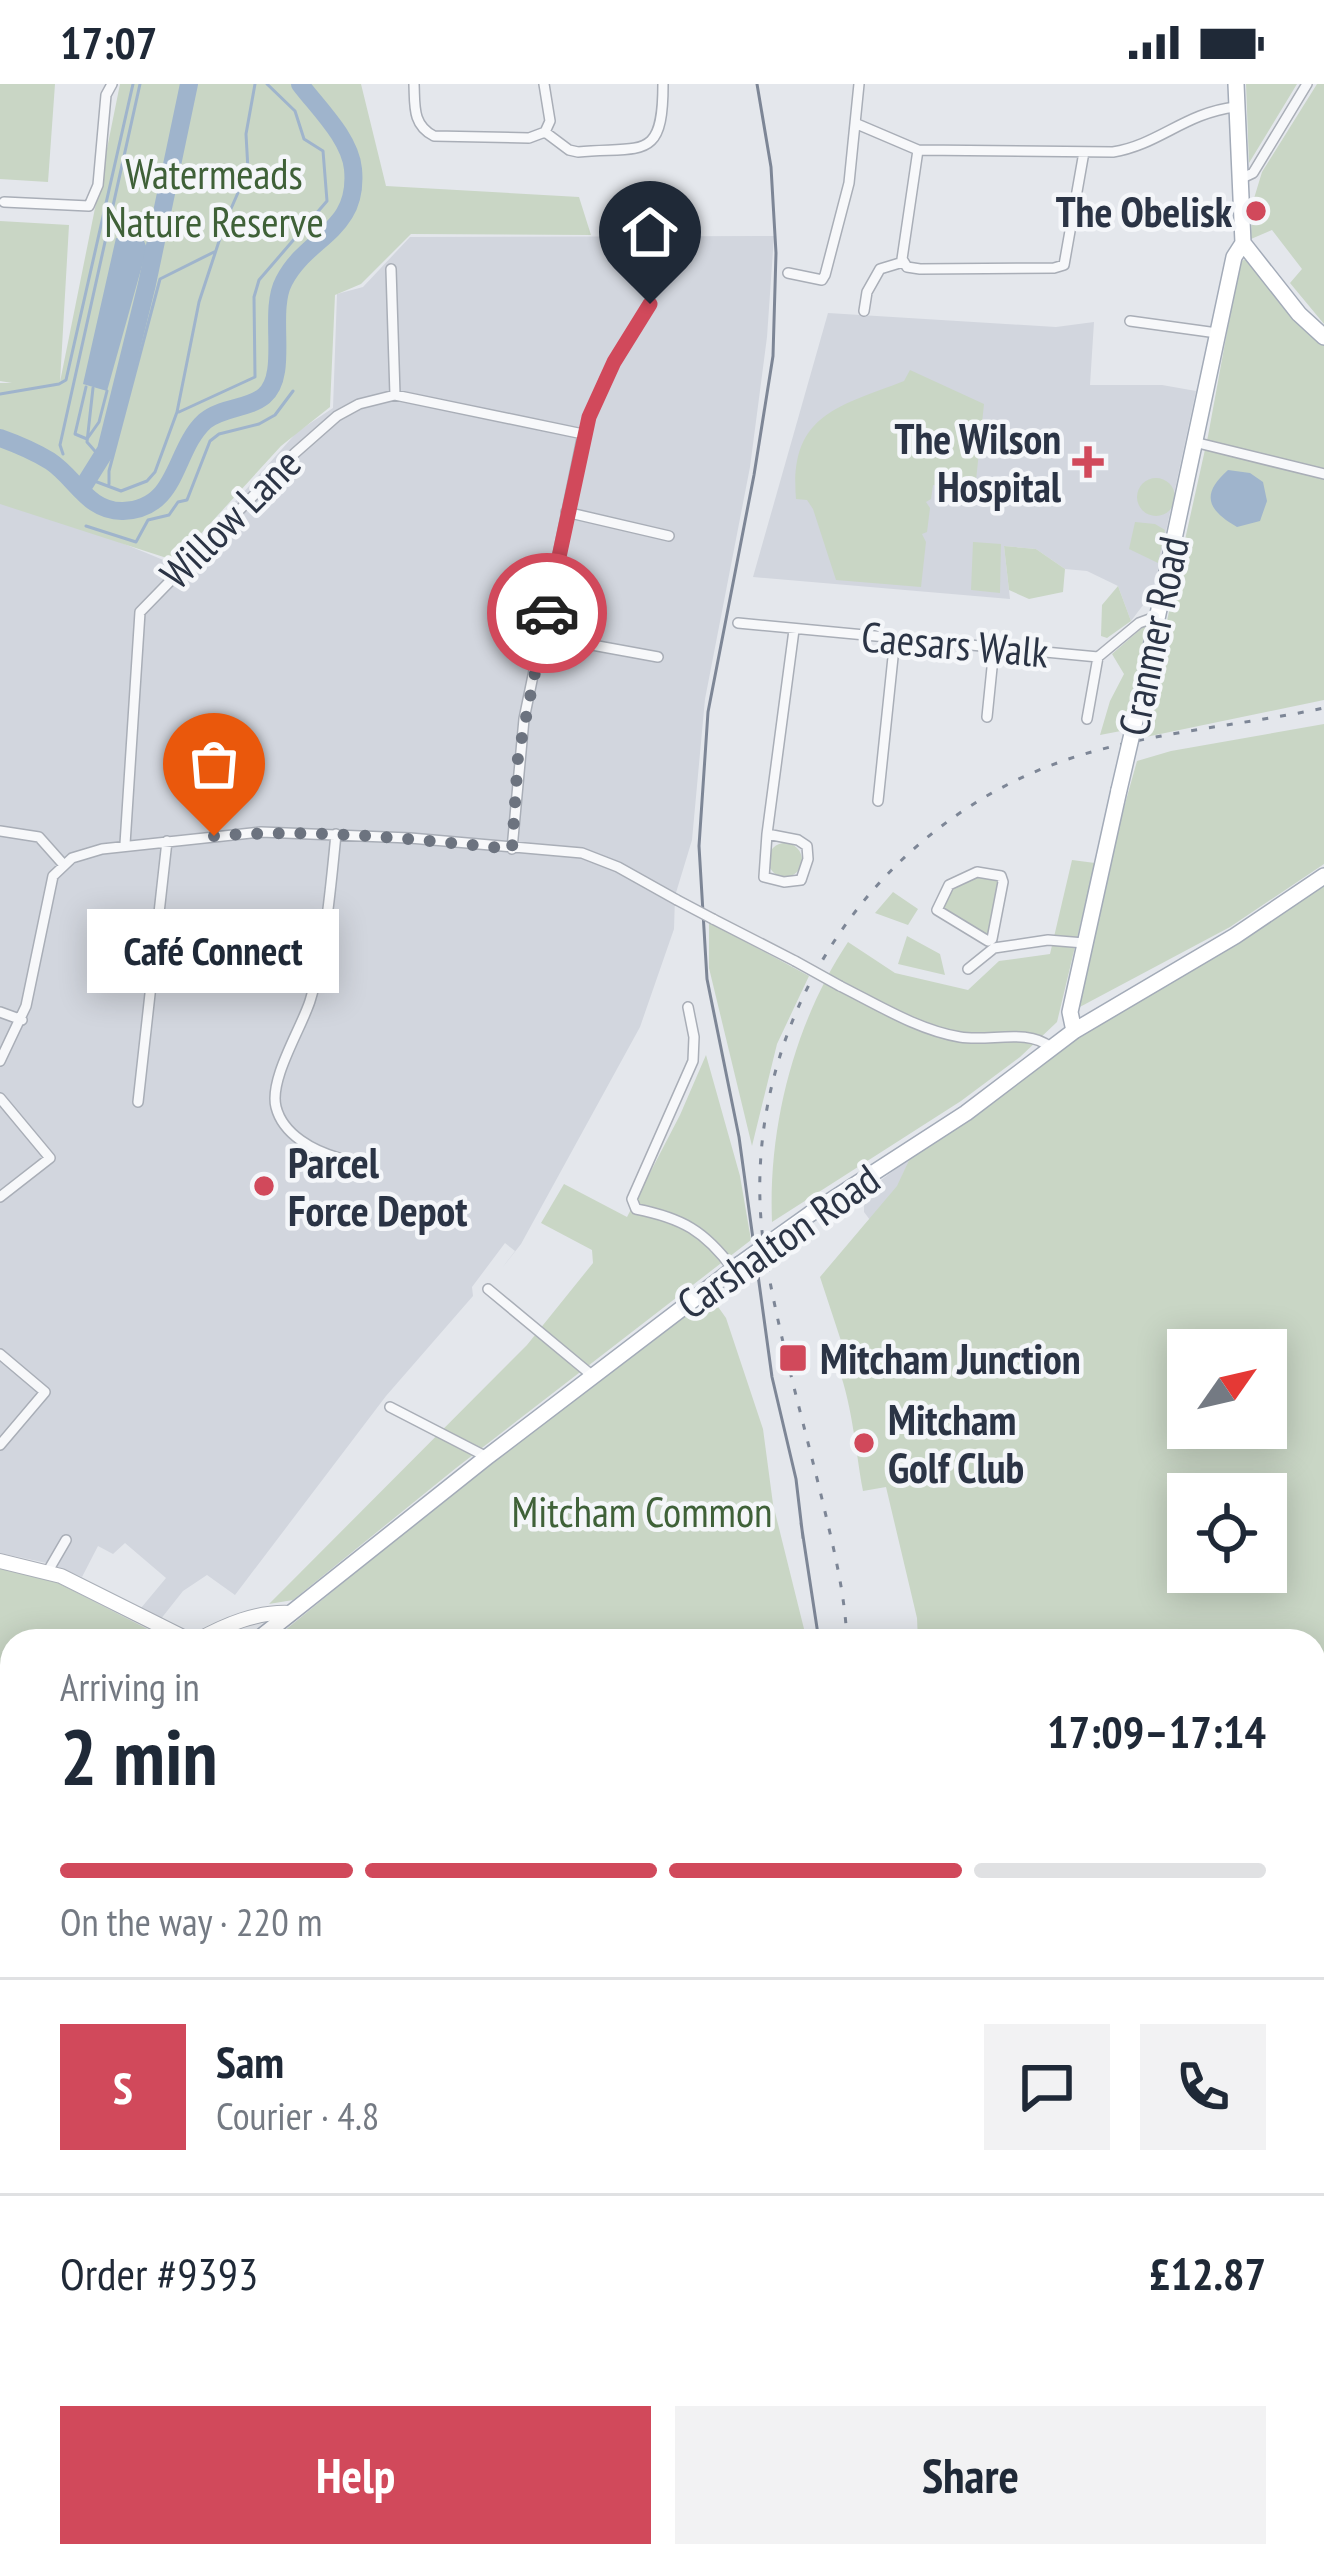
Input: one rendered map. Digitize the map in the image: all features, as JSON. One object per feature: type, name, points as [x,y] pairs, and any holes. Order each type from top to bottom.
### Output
[{"type":"main road","points":[[1236,84],[1243,243],[1299,314],[1324,337]]},
{"type":"main road","name":"Cranmer Road","points":[[1074,1030],[1070,1012],[1084,944],[1234,257],[1243,243]]},
{"type":"main road","name":"Carshalton Road","points":[[271,1629],[487,1457],[810,1214],[966,1113],[1074,1030],[1235,936],[1324,876]]},
{"type":"street","points":[[4,202],[89,206],[98,184],[106,95],[112,84]]},
{"type":"street","points":[[414,84],[416,118],[434,136],[529,138],[545,132]]},
{"type":"street","points":[[544,84],[550,106],[545,132]]},
{"type":"street","points":[[545,132],[568,150],[642,148],[657,137],[663,84]]},
{"type":"street","points":[[788,273],[822,280],[825,275],[849,183],[859,84]]},
{"type":"street","points":[[1238,180],[1253,173],[1307,84]]},
{"type":"street","points":[[857,124],[918,150],[1084,152],[1133,148],[1196,115],[1235,107]]},
{"type":"street","points":[[903,262],[918,150]]},
{"type":"street","points":[[864,311],[867,292],[880,269],[903,262],[920,269],[1061,267],[1068,258],[1084,152]]},
{"type":"street","points":[[391,269],[395,395],[584,434]]},
{"type":"street","points":[[512,849],[518,757],[584,434],[605,379],[650,304]]},
{"type":"street","points":[[1130,321],[1217,333]]},
{"type":"street","name":"Willow Lane","points":[[125,844],[138,620],[143,606],[337,416],[359,404],[395,395]]},
{"type":"street","points":[[1194,442],[1324,474]]},
{"type":"street","points":[[566,512],[669,536]]},
{"type":"street","name":"Caesars Walk","points":[[738,623],[1098,657],[1138,623],[1158,616]]},
{"type":"street","points":[[767,834],[807,846],[801,880],[764,877],[767,834],[794,630]]},
{"type":"street","points":[[543,636],[658,657]]},
{"type":"street","points":[[878,801],[895,638]]},
{"type":"street","points":[[987,717],[994,648]]},
{"type":"street","points":[[1088,719],[1098,657]]},
{"type":"street","points":[[0,832],[39,837],[63,864]]},
{"type":"street","points":[[0,1061],[22,1019],[49,889],[63,864],[85,853],[125,844],[261,832],[582,853],[942,1034],[984,1041],[1036,1037],[1050,1047]]},
{"type":"street","points":[[336,834],[311,996],[275,1101],[290,1132],[317,1152],[339,1158]]},
{"type":"street","points":[[138,1102],[167,841]]},
{"type":"street","points":[[968,970],[992,944],[1004,882],[993,873],[966,875],[949,885],[937,910],[944,917],[992,944],[1048,940],[1084,944]]},
{"type":"street","points":[[688,1007],[693,1061],[633,1204],[682,1220],[737,1267]]},
{"type":"street","points":[[0,1012],[22,1019]]},
{"type":"street","points":[[0,1097],[50,1158],[0,1197]]},
{"type":"street","points":[[488,1288],[594,1377]]},
{"type":"street","points":[[0,1354],[45,1392],[0,1445]]},
{"type":"street","points":[[390,1407],[487,1457]]},
{"type":"street","points":[[48,1571],[66,1540]]},
{"type":"street","points":[[0,1562],[48,1571],[169,1629]]},
{"type":"street","points":[[216,1629],[273,1613],[291,1613]]},
{"type":"shaded area","points":[[774,236],[750,467],[705,699],[692,840],[675,896],[674,929],[640,1027],[521,1244],[502,1268],[515,1251],[505,1243],[472,1287],[473,1296],[386,1396],[235,1595],[207,1575],[183,1591],[160,1620],[141,1608],[166,1578],[125,1543],[113,1554],[98,1546],[82,1577],[51,1564],[0,1553],[0,503],[105,536],[178,566],[297,432],[333,408],[337,294],[363,287],[410,237]]},
{"type":"shaded area","points":[[828,313],[1056,327],[1094,322],[1090,385],[1162,385],[1196,391],[1153,592],[1131,621],[1118,586],[1087,571],[1065,569],[1036,549],[1004,546],[1010,599],[753,577]]},
{"type":"shaded area","points":[[910,1158],[898,1186],[870,1220],[864,1212],[864,1193]]},
{"type":"green space","points":[[0,84],[55,84],[48,182],[0,179]]},
{"type":"green space","name":"Watermeads Nature Reserve","points":[[120,84],[361,84],[386,186],[579,197],[591,235],[411,234],[361,284],[335,295],[330,407],[281,446],[176,561],[0,504],[0,383],[12,383],[0,381],[0,221],[69,225],[60,382]]},
{"type":"green space","points":[[1246,84],[1297,84],[1249,163]]},
{"type":"green space","points":[[1317,84],[1324,84],[1324,324],[1290,283],[1302,269],[1272,230],[1251,239],[1252,205],[1262,172]]},
{"type":"green space","points":[[1248,259],[1297,322],[1324,346],[1324,700],[1141,738],[1208,436],[1240,261]]},
{"type":"green space","points":[[910,370],[984,404],[975,490],[933,485],[926,502],[930,508],[927,532],[922,534],[926,542],[921,587],[836,580],[813,509],[807,500],[796,499],[800,449],[822,418],[904,381]]},
{"type":"green space","points":[[1156,478],[1169,484],[1175,497],[1169,510],[1156,516],[1143,510],[1137,497],[1143,484]]},
{"type":"green space","points":[[1135,522],[1165,530],[1158,563],[1129,549]]},
{"type":"green space","points":[[973,542],[1001,544],[1000,593],[971,590]]},
{"type":"green space","points":[[1004,546],[1036,549],[1065,569],[1063,592],[1029,599],[1009,590]]},
{"type":"green space","points":[[1118,586],[1131,621],[1107,638],[1101,636],[1102,605]]},
{"type":"green space","points":[[1151,620],[1126,730],[1100,735],[1124,674],[1112,654]]},
{"type":"green space","points":[[1324,724],[1324,864],[1230,927],[1076,1009],[1137,761]]},
{"type":"green space","points":[[785,843],[797,848],[802,860],[797,872],[785,877],[773,872],[768,860],[773,848]]},
{"type":"green space","points":[[1072,860],[1095,863],[1057,1022],[961,1101],[772,1222],[775,1149],[789,1076],[813,1006],[848,942],[895,973],[968,990],[999,961],[1050,954]]},
{"type":"green space","points":[[978,870],[1000,879],[991,938],[945,916],[940,902],[954,880]]},
{"type":"green space","name":"Mitcham Golf Club","points":[[1324,884],[1324,1629],[917,1629],[886,1487],[863,1491],[849,1407],[835,1359],[846,1356],[820,1277],[897,1186],[910,1158],[1070,1038]]},
{"type":"green space","points":[[893,892],[918,909],[908,925],[875,913]]},
{"type":"green space","points":[[709,922],[809,976],[777,1044],[752,1146],[709,968]]},
{"type":"green space","points":[[907,936],[940,954],[945,975],[898,964]]},
{"type":"green space","name":"Mitcham Common","points":[[706,1055],[740,1176],[751,1240],[293,1600],[269,1604],[527,1345],[593,1263],[592,1250],[541,1223],[564,1184],[627,1217]]},
{"type":"green space","name":"Mitcham Common","points":[[714,1301],[726,1318],[763,1429],[773,1504],[804,1629],[287,1629],[490,1462],[698,1307]]},
{"type":"green space","points":[[0,1568],[56,1582],[148,1629],[0,1629]]},
{"type":"water","points":[[116,238],[144,241],[147,248],[107,391],[83,384]]},
{"type":"water","points":[[1228,470],[1250,473],[1263,482],[1267,501],[1260,521],[1237,527],[1214,508],[1211,495]]},
{"type":"waterway","points":[[0,394],[66,380],[133,84]]},
{"type":"waterway","points":[[63,454],[60,445],[140,84]]},
{"type":"waterway","points":[[81,490],[106,450],[189,84]]},
{"type":"waterway","points":[[89,479],[121,491],[147,481],[155,472],[177,412],[199,302],[248,170],[246,134],[255,84]]},
{"type":"waterway","points":[[179,412],[255,377],[254,297],[259,280],[327,201],[323,151],[304,139],[295,111],[267,84]]},
{"type":"waterway","points":[[0,438],[50,461],[100,506],[123,511],[155,500],[205,421],[264,396],[276,373],[277,309],[284,281],[340,220],[353,190],[346,146],[300,84]]},
{"type":"waterway","points":[[147,248],[154,247]]},
{"type":"waterway","points":[[109,484],[160,279],[214,252]]},
{"type":"waterway","points":[[86,387],[75,434],[87,439],[99,422],[107,391]]},
{"type":"waterway","points":[[93,388],[87,442],[101,458]]},
{"type":"waterway","points":[[86,526],[136,542],[148,520],[169,515],[178,502],[187,500],[210,441],[275,415],[293,391]]},
{"type":"tram line","points":[[757,84],[771,167],[776,253],[773,356],[708,712],[699,846],[707,979],[739,1137],[772,1377],[796,1479],[803,1538]]},
{"type":"tram line","points":[[801,1523],[817,1629]]},
{"type":"railway","points":[[846,1629],[834,1552],[766,1260],[760,1182],[767,1106],[788,1032],[820,964],[864,901],[917,846],[979,801],[1082,755],[1324,708]]},
{"type":"way so far","points":[[214,836],[290,832],[512,849],[518,757],[547,613]]},
{"type":"place","name":"The Obelisk","points":[[1256,211]]},
{"type":"place","name":"The Wilson Hospital","points":[[1088,462]]},
{"type":"place","name":"Café Connect","points":[[214,836]]},
{"type":"place","name":"Parcel Force Depot","points":[[264,1186]]},
{"type":"place","name":"Mitcham Junction","points":[[793,1358]]},
{"type":"place","name":"Mitcham Golf Club","points":[[864,1443]]},
{"type":"route","points":[[547,613],[589,417],[614,362],[650,304]]}]
